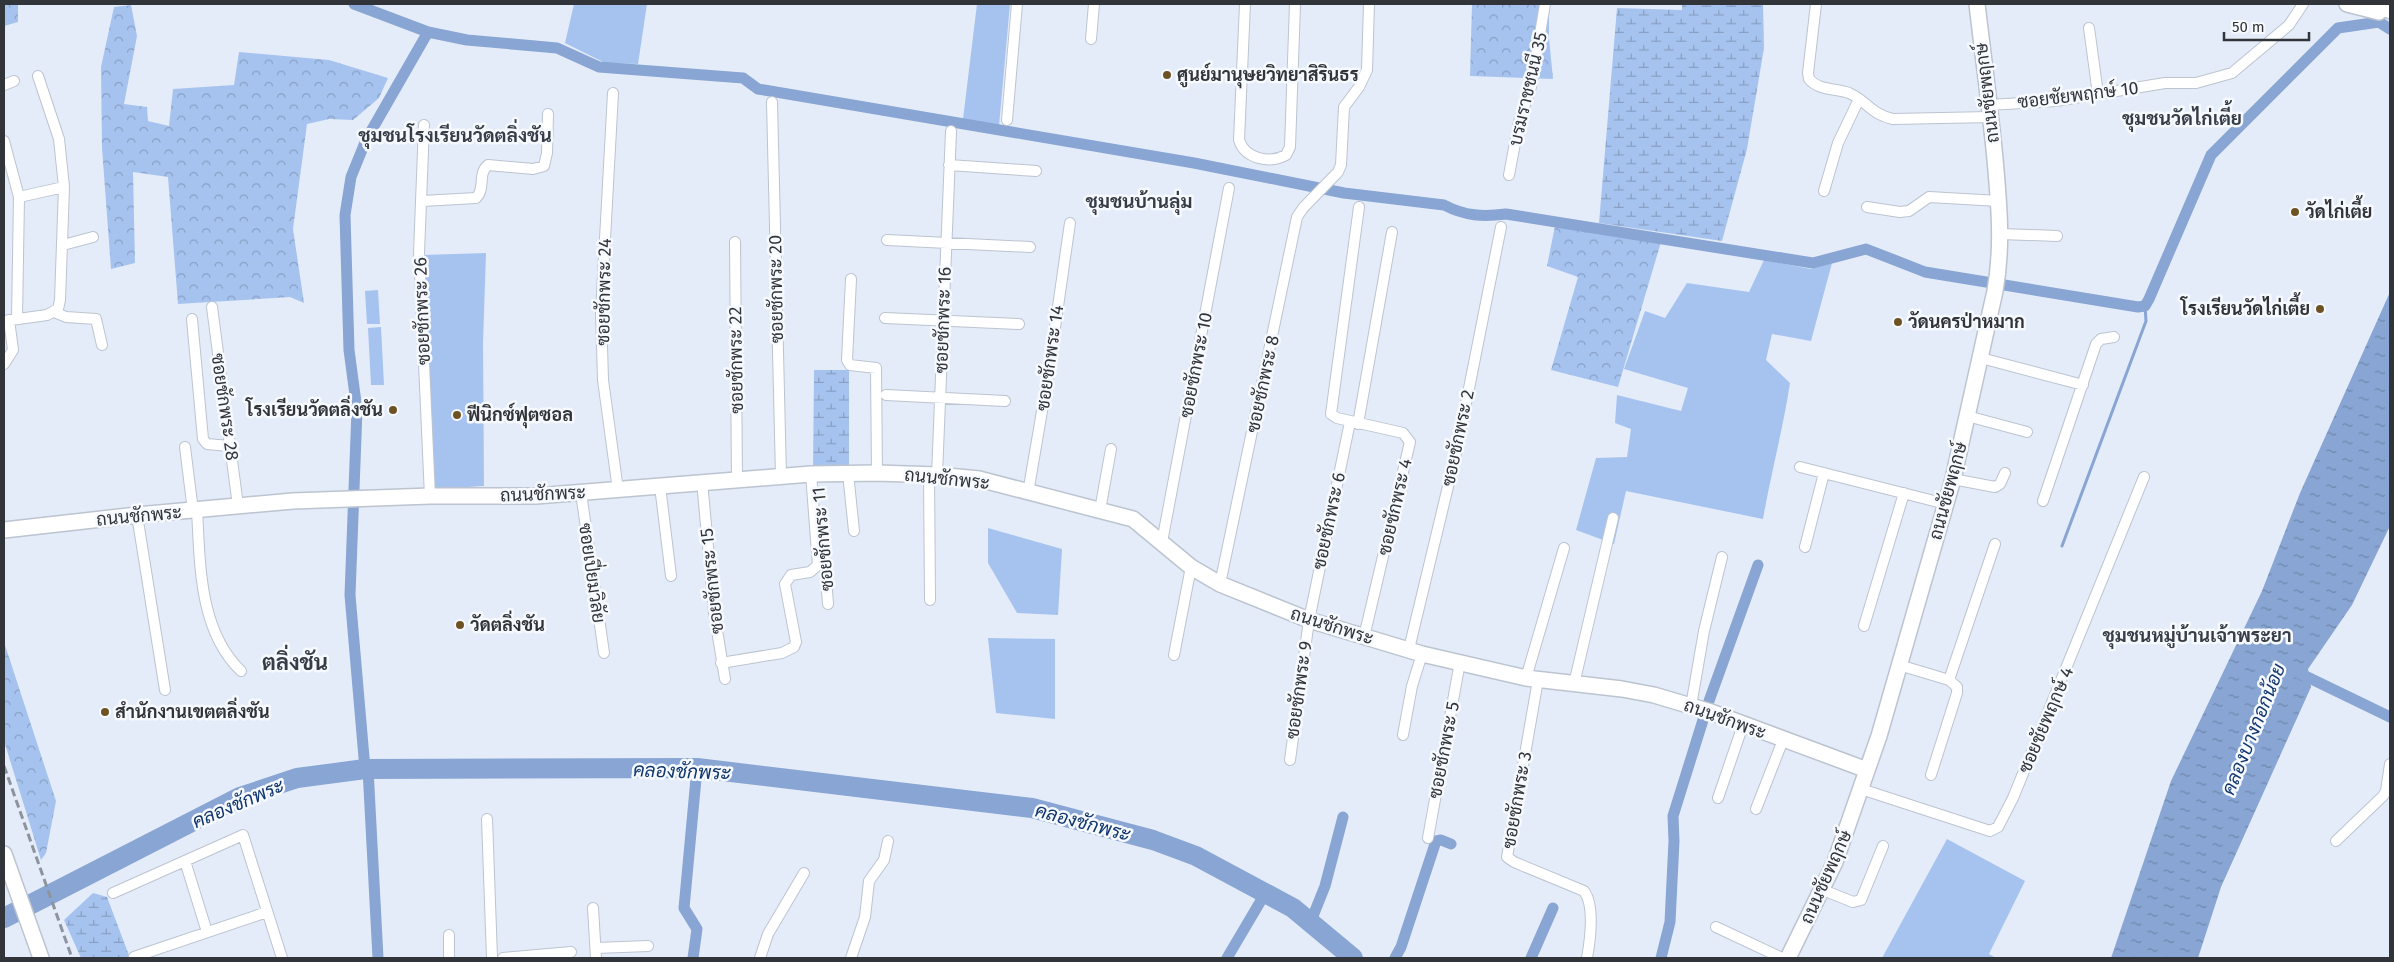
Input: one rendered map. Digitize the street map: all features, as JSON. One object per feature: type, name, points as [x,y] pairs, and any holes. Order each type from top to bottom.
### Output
[{"type":"main road","points":[[2367,4],[2390,10]]},
{"type":"street","points":[[1007,120],[1017,4]]},
{"type":"street","points":[[1091,38],[1094,4]]},
{"type":"street","points":[[1245,4],[1239,140],[1242,148],[1249,154],[1272,160],[1286,155],[1290,147],[1295,4]]},
{"type":"street","name":"ซอยชักพระ 8","points":[[1220,584],[1297,217],[1338,172],[1341,165],[1344,106],[1359,87],[1367,70],[1369,4]]},
{"type":"street","name":"บรมราชชนนี 35","points":[[1509,175],[1520,122],[1531,87],[1544,4]]},
{"type":"street","name":"ซอยชัยพฤกษ์ 10","points":[[1816,4],[1809,79],[1815,85],[1846,92],[1859,99],[1876,114],[1893,119],[1990,111],[2165,83],[2196,83],[2232,73],[2289,25],[2303,4]]},
{"type":"street","name":"ถนนชัยพฤกษ์","points":[[1788,958],[1823,890],[1867,770],[1953,479],[1995,291],[2001,234],[1999,201],[1977,4]]},
{"type":"street","points":[[2347,4],[2390,15]]},
{"type":"street","points":[[2089,28],[2098,94]]},
{"type":"street","points":[[38,76],[59,139],[64,187],[60,300],[58,309],[50,314]]},
{"type":"street","points":[[4,85],[14,81]]},
{"type":"street","name":"ซอยชักพระ 24","points":[[613,93],[608,157],[602,312],[603,380],[618,490]]},
{"type":"street","points":[[1824,191],[1838,143],[1859,99]]},
{"type":"street","name":"ซอยชักพระ 20","points":[[772,102],[781,476]]},
{"type":"street","points":[[422,202],[476,198],[481,193],[482,172],[488,165],[542,167],[546,159],[548,114]]},
{"type":"street","name":"ซอยชักพระ 26","points":[[424,125],[419,253],[430,496]]},
{"type":"street","name":"ซอยชักพระ 16","points":[[930,600],[933,474],[945,321],[951,131]]},
{"type":"street","points":[[4,141],[20,197],[10,320],[13,350],[4,364]]},
{"type":"street","points":[[949,165],[1036,171]]},
{"type":"street","points":[[20,197],[64,187]]},
{"type":"street","name":"ซอยชักพระ 10","points":[[1162,542],[1229,188]]},
{"type":"street","points":[[1867,207],[1900,212],[1909,211],[1929,197],[1999,201]]},
{"type":"street","points":[[1354,422],[1333,416],[1330,408],[1359,207]]},
{"type":"street","name":"ซอยชักพระ 14","points":[[1028,493],[1048,376],[1070,223]]},
{"type":"street","name":"ซอยชักพระ 2","points":[[1403,735],[1416,651],[1501,227]]},
{"type":"street","name":"ซอยชักพระ 6","points":[[1309,620],[1354,422],[1392,232]]},
{"type":"street","points":[[2001,234],[2056,236]]},
{"type":"street","points":[[63,245],[93,237]]},
{"type":"street","points":[[887,240],[1030,247]]},
{"type":"street","name":"ซอยชักพระ 22","points":[[735,242],[738,478]]},
{"type":"street","points":[[851,279],[847,360],[850,365],[876,368],[877,472]]},
{"type":"street","name":"ซอยชักพระ 28","points":[[212,307],[238,506]]},
{"type":"street","points":[[10,320],[50,314],[96,319],[102,345]]},
{"type":"street","points":[[885,318],[1019,324]]},
{"type":"street","points":[[192,319],[203,439],[207,444],[230,446]]},
{"type":"street","points":[[2043,501],[2096,344],[2101,339],[2114,337]]},
{"type":"street","points":[[1981,358],[2083,385]]},
{"type":"street","points":[[886,395],[940,396],[1005,401]]},
{"type":"street","points":[[1967,416],[2028,432]]},
{"type":"street","name":"ซอยชักพระ 4","points":[[1354,422],[1403,433],[1410,442],[1364,637]]},
{"type":"street","points":[[185,447],[195,510],[201,576],[212,624],[222,648],[241,671]]},
{"type":"street","points":[[1100,510],[1111,449]]},
{"type":"street","points":[[1800,467],[1946,504]]},
{"type":"street","name":"ถนนชักพระ","points":[[4,530],[238,506],[430,496],[536,496],[738,478],[814,474],[877,472],[933,474],[978,479],[1133,519],[1191,567],[1220,584],[1309,620],[1416,651],[1532,679],[1622,689],[1691,706],[1867,770]]},
{"type":"street","points":[[848,473],[854,531]]},
{"type":"street","points":[[1805,547],[1824,473]]},
{"type":"street","points":[[721,663],[782,653],[794,647],[796,642],[785,584],[791,575],[810,572],[818,564],[814,474]]},
{"type":"street","name":"ซอยชักพระ 11","points":[[814,474],[828,604]]},
{"type":"street","points":[[1953,479],[1986,487],[1995,487],[2000,484],[2005,474]]},
{"type":"street","name":"ซอยชัยพฤกษ์ 4","points":[[1861,789],[1990,831],[1998,827],[2028,763],[2144,477]]},
{"type":"street","name":"ซอยชักพระ 15","points":[[702,481],[714,612],[725,680]]},
{"type":"street","points":[[660,486],[671,576]]},
{"type":"street","name":"ซอยเปี่ยมวิลัย","points":[[581,493],[604,653]]},
{"type":"street","points":[[1864,626],[1904,493]]},
{"type":"street","points":[[137,515],[165,690]]},
{"type":"street","points":[[1574,684],[1614,518]]},
{"type":"street","points":[[1949,680],[1996,544]]},
{"type":"street","points":[[1532,679],[1564,548]]},
{"type":"street","points":[[1691,706],[1704,631],[1722,557]]},
{"type":"street","points":[[1174,656],[1191,567]]},
{"type":"street","name":"ซอยชักพระ 9","points":[[1290,760],[1309,620]]},
{"type":"street","name":"ซอยชักพระ 5","points":[[1428,838],[1460,662]]},
{"type":"street","points":[[1899,665],[1949,680],[1956,687],[1957,693],[1930,775]]},
{"type":"street","name":"ซอยชักพระ 3","points":[[1532,679],[1507,856],[1514,862],[1584,891],[1587,896],[1590,927],[1587,958]]},
{"type":"street","points":[[1718,798],[1743,724]]},
{"type":"street","points":[[1756,809],[1783,740]]},
{"type":"street","points":[[2336,841],[2383,796],[2386,791],[2390,764]]},
{"type":"street","points":[[486,820],[492,958]]},
{"type":"street","points":[[113,893],[243,835],[282,958]]},
{"type":"street","points":[[851,958],[865,917],[869,881],[884,860],[888,842]]},
{"type":"street","points":[[1823,890],[1853,902],[1861,900],[1883,846]]},
{"type":"street","points":[[4,854],[41,958]]},
{"type":"street","points":[[185,861],[206,932]]},
{"type":"street","points":[[760,958],[768,934],[804,873]]},
{"type":"street","points":[[593,908],[596,953],[648,946]]},
{"type":"street","points":[[134,957],[268,912]]},
{"type":"street","points":[[1716,927],[1782,958]]},
{"type":"street","points":[[449,935],[450,958]]},
{"type":"street","points":[[503,958],[571,952]]},
{"type":"green space","points":[[4,4],[18,4],[18,22],[4,26]]},
{"type":"green space","points":[[574,4],[647,4],[638,64],[605,63],[565,43]]},
{"type":"green space","points":[[977,4],[1010,4],[999,126],[963,119]]},
{"type":"green space","points":[[1472,4],[1549,4],[1549,38],[1553,79],[1470,76]]},
{"type":"green space","points":[[1682,4],[1763,4],[1764,48],[1747,149],[1722,241],[1599,223],[1617,8],[1682,10]]},
{"type":"green space","points":[[131,5],[137,36],[124,104],[147,107],[148,121],[169,126],[173,89],[234,85],[239,52],[329,60],[388,78],[379,98],[353,120],[329,119],[307,124],[293,229],[304,303],[290,297],[178,304],[168,177],[133,172],[135,263],[111,269],[102,148],[101,67],[114,7]]},
{"type":"green space","points":[[1555,226],[1661,242],[1618,387],[1551,370],[1578,277],[1547,266]]},
{"type":"green space","name":"ฟีนิกซ์ฟุตซอล","points":[[486,253],[483,343],[484,486],[435,489],[423,255]]},
{"type":"green space","points":[[1764,260],[1811,269],[1832,263],[1811,341],[1772,334],[1766,360],[1790,383],[1763,519],[1626,491],[1614,544],[1576,530],[1596,458],[1627,457],[1631,429],[1615,423],[1617,395],[1681,411],[1688,388],[1624,369],[1645,311],[1665,318],[1687,283],[1749,292]]},
{"type":"green space","points":[[378,290],[380,324],[367,324],[365,291]]},
{"type":"green space","points":[[381,327],[384,385],[371,385],[368,328]]},
{"type":"green space","points":[[814,370],[849,370],[849,467],[813,469]]},
{"type":"green space","points":[[988,528],[1062,549],[1058,615],[1017,613],[988,563]]},
{"type":"green space","points":[[988,638],[1055,639],[1055,719],[996,713]]},
{"type":"green space","points":[[4,642],[56,801],[46,853],[41,860],[4,741]]},
{"type":"green space","points":[[1947,839],[2025,881],[1989,954],[1996,958],[1882,958]]},
{"type":"green space","points":[[93,893],[107,897],[130,958],[81,958],[64,920]]},
{"type":"water","name":"คลองบางกอกน้อย","points":[[2390,292],[2390,526],[2352,605],[2308,669],[2311,687],[2221,887],[2198,958],[2111,958],[2171,781],[2262,591],[2300,493]]},
{"type":"waterway","points":[[354,4],[428,32],[366,140],[351,177],[345,215],[349,350],[357,410],[350,595],[365,769]]},
{"type":"waterway","points":[[428,32],[467,40],[557,48],[599,67],[743,78],[758,89],[1194,163],[1344,193],[1444,205],[1474,215],[1506,214],[1813,263],[1866,249],[1925,272],[2138,307],[2145,306],[2149,299],[2211,155],[2338,28],[2379,22],[2390,29]]},
{"type":"waterway","points":[[2062,546],[2146,321],[2145,306]]},
{"type":"waterway","points":[[1709,701],[1758,565]]},
{"type":"waterway","name":"คลองบางกอกน้อย","points":[[2297,672],[2390,717]]},
{"type":"waterway","points":[[1661,958],[1670,922],[1674,841],[1673,816],[1703,720]]},
{"type":"waterway","points":[[693,958],[697,929],[684,908],[697,768]]},
{"type":"waterway","name":"คลองชักพระ","points":[[4,918],[240,797],[297,778],[365,769],[697,768],[1032,808],[1153,840],[1196,856],[1293,908],[1353,958]]},
{"type":"waterway","points":[[368,769],[378,958]]},
{"type":"waterway","points":[[1311,921],[1325,886],[1343,817]]},
{"type":"waterway","points":[[1395,958],[1401,947],[1436,841],[1441,840],[1451,844]]},
{"type":"waterway","points":[[1227,958],[1266,892]]},
{"type":"waterway","points":[[1531,958],[1553,908]]},
{"type":"railway","points":[[4,766],[72,958]]},
{"type":"place","name":"ศูนย์มานุษยวิทยาสิรินธร","points":[[1167,75]]},
{"type":"place","name":"วัดไก่เตี้ย","points":[[2295,212]]},
{"type":"place","name":"โรงเรียนวัดไก่เตี้ย","points":[[2320,309]]},
{"type":"place","name":"วัดนครป่าหมาก","points":[[1898,322]]},
{"type":"place","name":"โรงเรียนวัดตลิ่งชัน","points":[[393,410]]},
{"type":"place","name":"ฟีนิกซ์ฟุตซอล","points":[[457,415]]},
{"type":"place","name":"วัดตลิ่งชัน","points":[[460,625]]},
{"type":"place","name":"สำนักงานเขตตลิ่งชัน","points":[[105,712]]},
{"type":"district","name":"ชุมชนวัดไก่เตี้ย","points":[[2182,118]]},
{"type":"district","name":"ชุมชนโรงเรียนวัดตลิ่งชัน","points":[[455,135]]},
{"type":"district","name":"ชุมชนบ้านลุ่ม","points":[[1139,201]]},
{"type":"district","name":"ชุมชนหมู่บ้านเจ้าพระยา","points":[[2197,635]]},
{"type":"district","name":"ตลิ่งชัน","points":[[295,662]]}]
